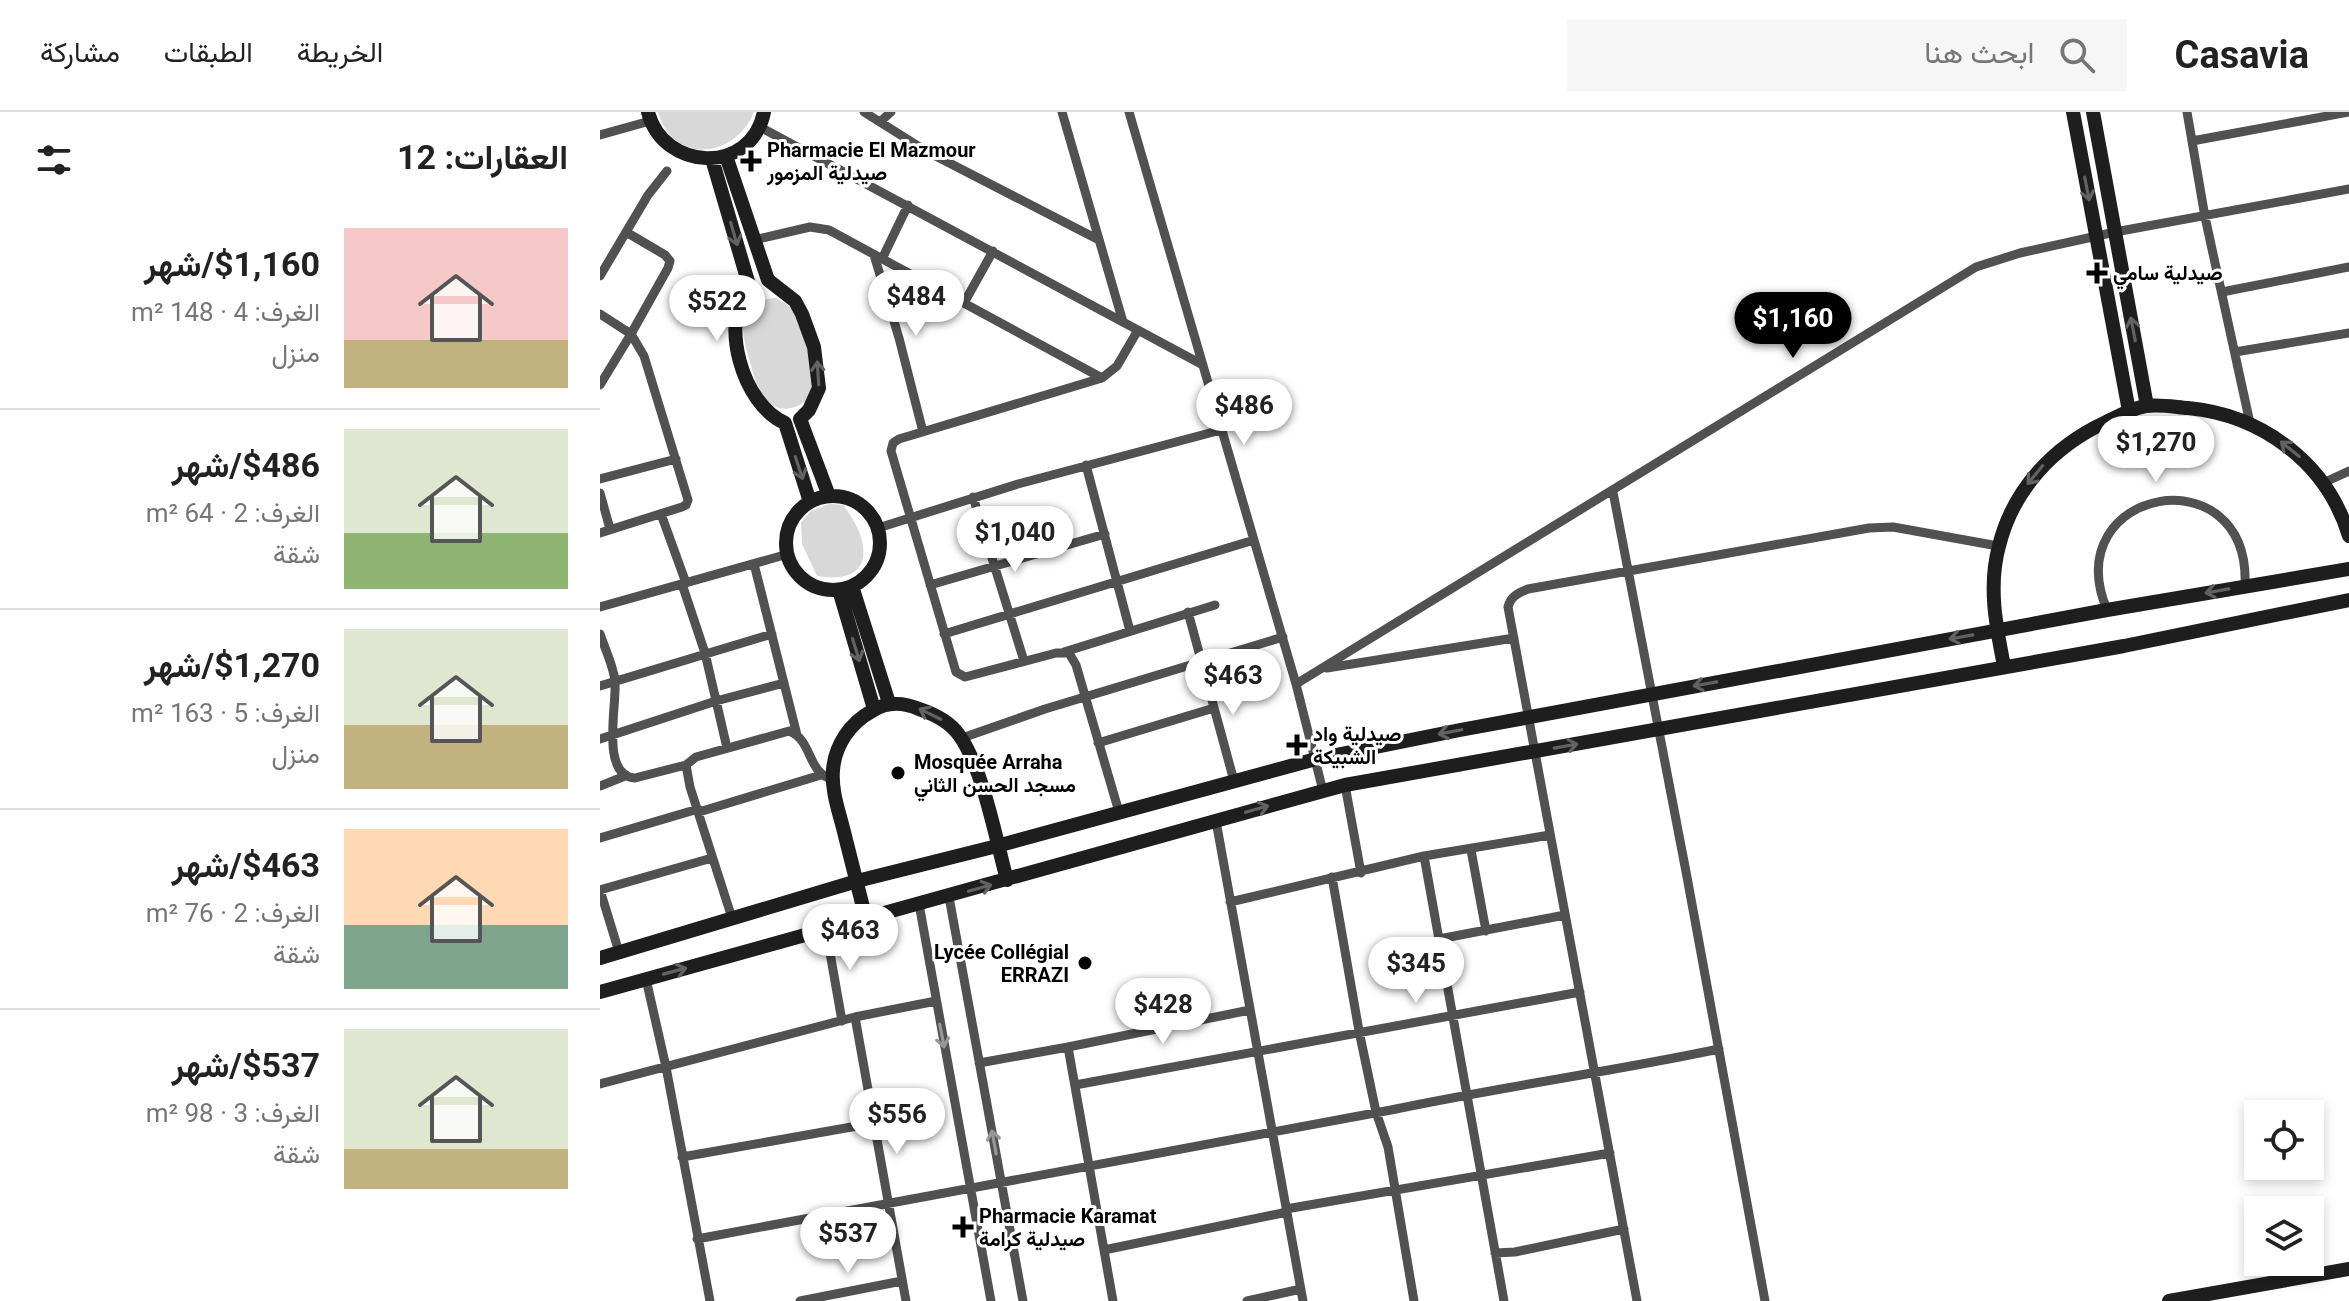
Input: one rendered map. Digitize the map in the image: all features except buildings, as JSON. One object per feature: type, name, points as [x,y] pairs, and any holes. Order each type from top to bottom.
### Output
[{"type":"street","points":[[864,112],[926,151],[1099,240]]},
{"type":"street","points":[[881,121],[891,112]]},
{"type":"street","points":[[1062,112],[1123,322]]},
{"type":"street","points":[[1129,112],[1283,637],[1323,791]]},
{"type":"street","points":[[2073,112],[2129,411]]},
{"type":"street","points":[[2093,112],[2147,406]]},
{"type":"street","points":[[2187,112],[2205,217],[2250,423]]},
{"type":"street","points":[[2285,112],[2287,124]]},
{"type":"street","points":[[2192,141],[2349,112]]},
{"type":"street","points":[[600,135],[649,117],[667,142],[700,160],[739,150],[751,140],[762,119],[908,205],[1203,365]]},
{"type":"street","points":[[719,157],[768,280],[795,301],[814,347],[819,388],[809,410],[800,419],[785,423]]},
{"type":"street","points":[[719,157],[749,285]]},
{"type":"street","points":[[600,276],[648,195],[667,171]]},
{"type":"street","points":[[1296,684],[1976,267],[2020,253],[2115,232],[2349,189]]},
{"type":"street","points":[[908,205],[878,257],[923,432]]},
{"type":"street","points":[[754,240],[818,228],[829,230],[1102,378]]},
{"type":"street","points":[[600,385],[670,261],[626,232]]},
{"type":"street","points":[[964,303],[993,251]]},
{"type":"street","points":[[2222,292],[2349,267]]},
{"type":"street","points":[[768,280],[749,285],[741,295],[735,311],[735,336],[742,366],[756,399],[785,423],[810,502]]},
{"type":"street","points":[[600,314],[631,334],[644,356],[688,500],[686,505],[605,531],[600,493]]},
{"type":"street","points":[[1138,330],[1117,366],[1102,378],[899,439],[891,446],[944,634],[956,672],[962,677],[1064,652],[1215,605]]},
{"type":"street","points":[[2235,352],[2349,333]]},
{"type":"street","points":[[2004,666],[1993,602],[1998,546],[2009,516],[2024,489],[2043,465],[2067,444],[2093,427],[2129,411],[2147,406],[2204,410],[2250,423],[2291,448],[2323,483],[2336,503],[2349,536]]},
{"type":"street","points":[[800,419],[829,496]]},
{"type":"street","points":[[878,528],[973,497],[1221,430]]},
{"type":"street","points":[[600,479],[676,459]]},
{"type":"street","points":[[1086,465],[1130,631]]},
{"type":"street","points":[[2323,483],[2349,471]]},
{"type":"street","points":[[1613,492],[1765,1301]]},
{"type":"street","points":[[829,496],[844,497],[859,503],[871,514],[881,542],[879,556],[864,579],[845,588],[825,590],[801,578],[788,554],[786,539],[798,511],[810,502],[829,496]]},
{"type":"street","points":[[973,497],[1024,661]]},
{"type":"street","points":[[2107,610],[2097,576],[2105,541],[2114,526],[2127,514],[2159,500],[2195,502],[2225,521],[2243,551],[2245,586]]},
{"type":"street","points":[[661,514],[705,653],[727,748]]},
{"type":"street","points":[[1637,1301],[1508,607],[1518,593],[1882,527],[1998,546]]},
{"type":"street","points":[[930,585],[1105,534]]},
{"type":"street","points":[[944,634],[1254,540]]},
{"type":"street","points":[[600,607],[788,554]]},
{"type":"street","points":[[754,564],[797,735],[827,777],[866,919]]},
{"type":"street","points":[[600,958],[857,881],[1316,759],[1997,630],[2349,569]]},
{"type":"street","points":[[845,588],[889,703]]},
{"type":"street","points":[[845,588],[874,709]]},
{"type":"street","points":[[600,992],[1345,785],[2124,646],[2349,600]]},
{"type":"street","points":[[1188,612],[1234,781]]},
{"type":"street","points":[[600,634],[615,681],[605,737],[617,766],[625,776]]},
{"type":"street","points":[[600,686],[772,634]]},
{"type":"street","points":[[962,738],[1084,697],[1283,637]]},
{"type":"street","points":[[1321,669],[1514,638]]},
{"type":"street","points":[[1064,652],[1072,657],[1119,812]]},
{"type":"street","points":[[605,737],[716,701],[784,683]]},
{"type":"street","points":[[827,777],[851,726],[874,709],[889,703],[914,707],[936,716],[962,738],[981,786],[1007,880]]},
{"type":"street","points":[[1098,743],[1214,708]]},
{"type":"street","points":[[600,786],[625,776],[643,777],[686,765],[696,757],[775,734],[789,731],[797,735]]},
{"type":"street","points":[[686,765],[732,918]]},
{"type":"street","points":[[600,838],[827,777]]},
{"type":"street","points":[[1345,785],[1361,873]]},
{"type":"street","points":[[1216,821],[1303,1301]]},
{"type":"street","points":[[1230,902],[1424,856],[1550,835]]},
{"type":"street","points":[[1471,850],[1486,931]]},
{"type":"street","points":[[1424,856],[1504,1301]]},
{"type":"street","points":[[619,952],[600,890],[712,858]]},
{"type":"street","points":[[1332,877],[1359,1031],[1396,1188],[1414,1301]]},
{"type":"street","points":[[949,897],[1023,1301]]},
{"type":"street","points":[[919,904],[991,1301]]},
{"type":"street","points":[[1439,939],[1565,915]]},
{"type":"street","points":[[826,930],[842,1021]]},
{"type":"street","points":[[646,979],[666,1067],[710,1301]]},
{"type":"street","points":[[1075,1085],[1580,992]]},
{"type":"street","points":[[600,1084],[855,1017],[936,1001]]},
{"type":"street","points":[[979,1063],[1250,1010]]},
{"type":"street","points":[[855,1017],[906,1301]]},
{"type":"street","points":[[1068,1047],[1113,1301]]},
{"type":"street","points":[[697,1239],[1719,1049]]},
{"type":"street","points":[[682,1157],[874,1123]]},
{"type":"street","points":[[1104,1250],[1396,1188],[1610,1153]]},
{"type":"street","points":[[1495,1253],[1515,1252],[1624,1229]]},
{"type":"street","points":[[2169,1301],[2349,1269]]},
{"type":"street","points":[[800,1301],[902,1281]]},
{"type":"street","points":[[1247,1301],[1301,1289]]},
{"type":"shaded area","points":[[658,112],[754,112],[745,128],[733,139],[719,147],[704,150],[690,148],[677,141],[666,129]]},
{"type":"shaded area","points":[[776,298],[797,316],[813,379],[810,396],[795,407],[784,409],[769,403],[763,396],[755,379],[743,329],[747,311],[753,305]]},
{"type":"shaded area","points":[[829,504],[843,505],[863,545],[859,567],[850,574],[836,577],[817,576],[802,544],[801,522],[811,511]]},
{"type":"place","name":"Pharmacie El Mazmour صيدلية المزمور","points":[[751,161]]},
{"type":"place","name":"صيدلية سامي","points":[[2097,273]]},
{"type":"place","name":"صيدلية واد الشبيكة","points":[[1297,745]]},
{"type":"place","name":"Mosquée Arraha مسجد الحسن الثاني","points":[[898,773]]},
{"type":"place","name":"Lycée Collégial ERRAZI","points":[[1085,963]]},
{"type":"place","name":"Pharmacie Karamat صيدلية كرامة","points":[[963,1227]]}]
